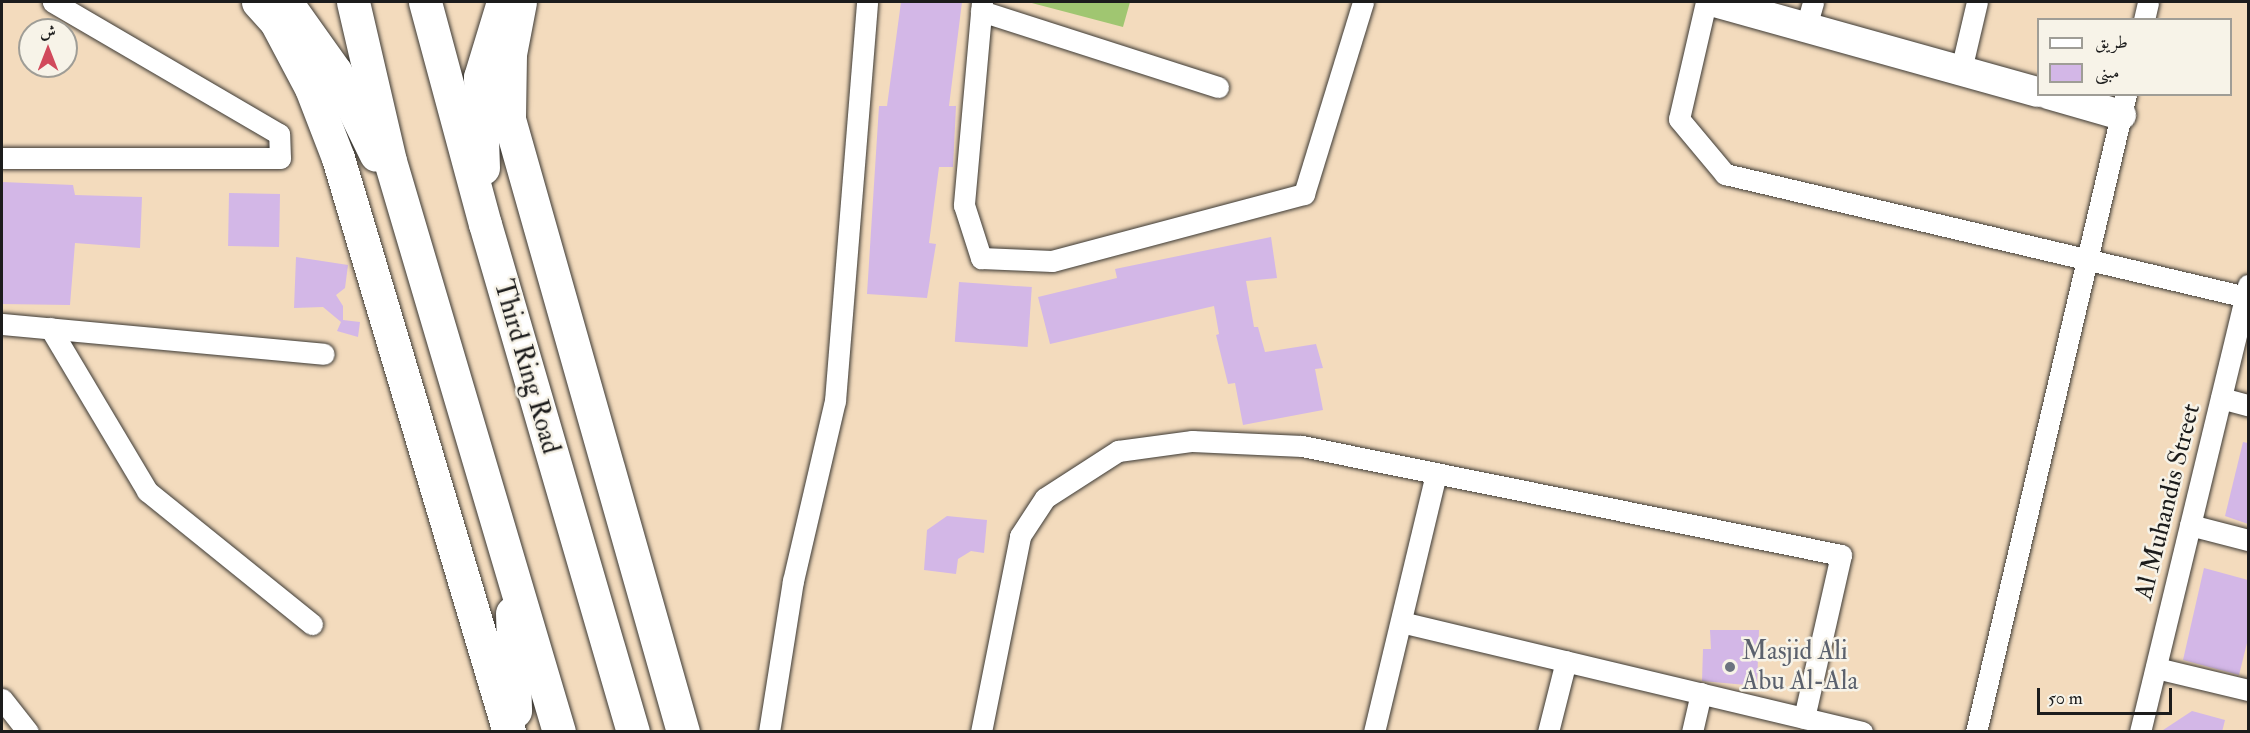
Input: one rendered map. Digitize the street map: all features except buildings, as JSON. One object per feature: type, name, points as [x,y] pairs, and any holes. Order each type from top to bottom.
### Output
[{"type":"highway","points":[[258,2],[276,22],[311,88],[338,158],[509,732]]},
{"type":"highway","points":[[286,2],[335,71],[408,220]]},
{"type":"highway","points":[[353,2],[408,220],[559,732]]},
{"type":"highway","name":"Third Ring Road","points":[[425,2],[485,224],[633,732]]},
{"type":"highway","points":[[485,224],[480,77],[497,13],[504,2]]},
{"type":"highway","points":[[520,2],[510,54],[509,119],[683,732]]},
{"type":"highway","points":[[511,569],[515,732]]},
{"type":"street","points":[[2,158],[280,158],[279,134],[53,2]]},
{"type":"street","points":[[769,732],[793,581],[835,401],[867,2]]},
{"type":"street","points":[[1218,87],[981,6],[964,205],[981,258],[1053,261],[1304,194],[1363,2]]},
{"type":"street","points":[[1706,2],[1679,120],[1725,174],[2087,260],[2247,291]]},
{"type":"street","points":[[1715,2],[1810,14],[1961,70],[2037,92]]},
{"type":"street","points":[[1961,70],[1977,2]]},
{"type":"street","points":[[2144,18],[2148,2]]},
{"type":"street","points":[[1976,732],[2124,105],[2062,96]]},
{"type":"street","name":"Al Muhandis Street","points":[[2140,732],[2247,291]]},
{"type":"street","points":[[2,324],[324,354]]},
{"type":"street","points":[[50,328],[147,491],[312,624]]},
{"type":"street","points":[[2221,399],[2248,405]]},
{"type":"street","points":[[981,732],[1020,536],[1045,498],[1118,452],[1192,441],[1302,446],[1841,555],[1804,718]]},
{"type":"street","points":[[1374,732],[1436,473]]},
{"type":"street","points":[[2190,525],[2248,540]]},
{"type":"street","points":[[1401,622],[1862,732]]},
{"type":"street","points":[[1548,732],[1566,661]]},
{"type":"street","points":[[2156,668],[2248,690]]},
{"type":"street","points":[[1692,732],[1701,693]]},
{"type":"street","points":[[2,699],[28,732]]},
{"type":"green space","points":[[1028,2],[1130,2],[1123,27]]},
{"type":"place","name":"Masjid Ali Abu Al-Ala","points":[[1730,667]]}]
